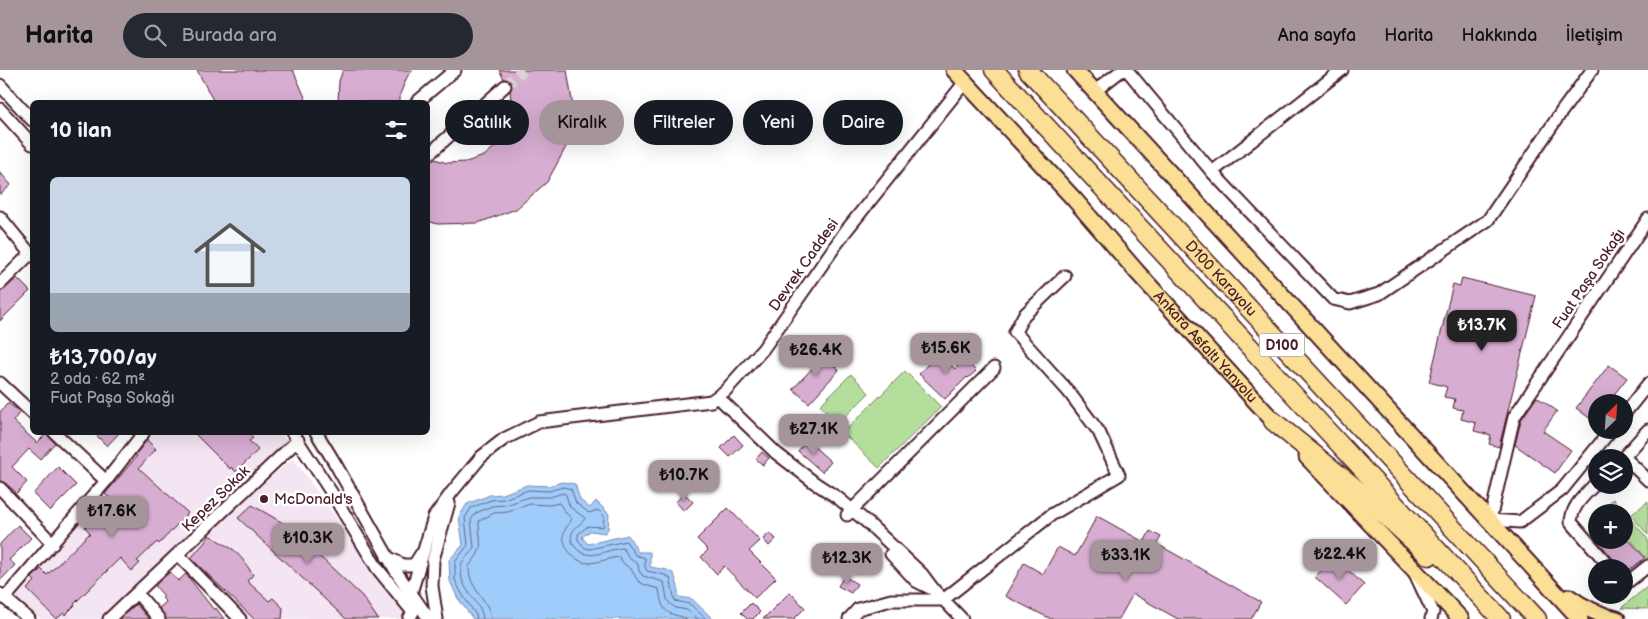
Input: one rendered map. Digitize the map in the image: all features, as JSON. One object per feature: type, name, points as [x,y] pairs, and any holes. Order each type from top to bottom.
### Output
[{"type":"highway","name":"D100 Karayolu","points":[[994,70],[1501,619]]},
{"type":"highway","name":"D100 Karayolu","points":[[1028,70],[1537,619]]},
{"type":"highway","points":[[1273,421],[1359,491],[1497,619]]},
{"type":"main road","name":"Ankara Asfaltı Yanyolu","points":[[954,70],[1074,199],[1137,272],[1273,421],[1461,619]]},
{"type":"main road","points":[[1075,70],[1580,619]]},
{"type":"main road","points":[[1548,583],[1586,609],[1617,619]]},
{"type":"street","points":[[419,100],[455,70]]},
{"type":"street","points":[[1095,91],[1122,70]]},
{"type":"street","points":[[1127,70],[1212,172],[1333,299],[1350,302],[1379,294],[1488,220],[1592,70]]},
{"type":"street","points":[[1212,172],[1342,70]]},
{"type":"street","name":"Devrek Caddesi","points":[[413,617],[411,593],[434,517],[481,457],[504,439],[539,422],[711,401],[725,391],[763,349],[845,232],[965,82]]},
{"type":"street","points":[[0,85],[30,118]]},
{"type":"street","points":[[430,153],[505,86]]},
{"type":"street","points":[[0,109],[30,142]]},
{"type":"street","points":[[0,217],[30,254]]},
{"type":"street","name":"Fuat Paşa Sokağı","points":[[1490,520],[1514,417],[1648,219]]},
{"type":"street","points":[[0,284],[30,256]]},
{"type":"street","points":[[848,619],[858,609],[891,600],[943,600],[1050,515],[1119,475],[1099,432],[1068,391],[1015,332],[1024,315],[1064,276]]},
{"type":"street","points":[[849,512],[994,368]]},
{"type":"street","points":[[0,383],[30,411]]},
{"type":"street","points":[[1633,403],[1648,384]]},
{"type":"street","points":[[718,396],[776,453],[815,483],[823,494],[849,512],[916,581],[934,590],[962,619]]},
{"type":"street","points":[[1630,449],[1648,430]]},
{"type":"street","points":[[57,435],[106,481]]},
{"type":"street","points":[[29,619],[3,596],[53,544],[142,435]]},
{"type":"street","points":[[318,435],[387,557],[429,619]]},
{"type":"street","points":[[295,436],[378,568],[413,617]]},
{"type":"street","name":"Kepez Sokak","points":[[110,619],[178,555],[295,436]]},
{"type":"street","points":[[1490,520],[1520,522],[1565,487],[1604,439]]},
{"type":"street","points":[[1633,466],[1648,480]]},
{"type":"street","points":[[1565,487],[1580,500]]},
{"type":"street","points":[[0,488],[53,544]]},
{"type":"street","name":"Devrek Caddesi","points":[[437,619],[432,586],[433,560],[452,492]]},
{"type":"street","points":[[1588,492],[1580,500],[1571,516],[1571,522],[1603,559]]},
{"type":"street","name":"Devrek Caddesi","points":[[387,557],[403,565],[414,565],[424,548]]},
{"type":"street","points":[[178,555],[240,619]]},
{"type":"street","points":[[1633,577],[1648,566]]},
{"type":"street","points":[[1412,568],[1433,612],[1431,619]]},
{"type":"street","points":[[137,593],[159,619]]},
{"type":"shaded area","points":[[149,435],[282,435],[288,442],[104,619],[40,619],[14,597]]},
{"type":"shaded area","points":[[293,458],[409,619],[246,619],[184,553]]},
{"type":"green space","points":[[905,371],[941,407],[879,468],[843,433]]},
{"type":"green space","points":[[851,374],[869,393],[838,424],[820,405]]},
{"type":"green space","points":[[1613,499],[1617,504],[1607,504]]},
{"type":"green space","points":[[1648,501],[1648,535],[1633,517],[1633,513]]},
{"type":"green space","points":[[1633,522],[1648,539],[1648,560],[1633,542]]},
{"type":"green space","points":[[1648,586],[1648,609],[1621,608],[1626,604],[1633,604],[1633,598]]},
{"type":"water","points":[[562,482],[575,484],[580,500],[590,508],[596,501],[609,514],[608,529],[605,533],[590,531],[582,537],[588,544],[628,535],[638,552],[650,552],[650,567],[667,570],[674,574],[678,587],[678,597],[692,599],[713,619],[473,619],[457,597],[450,581],[449,560],[463,545],[459,517],[467,504],[490,495],[503,494],[527,485],[549,486]]},
{"type":"building","points":[[197,70],[293,70],[306,100],[213,100]]},
{"type":"building","points":[[343,70],[413,70],[407,77],[400,94],[400,100],[338,100],[339,81]]},
{"type":"building","points":[[499,70],[567,70],[572,100],[539,100],[539,145],[566,145],[547,182],[516,209],[478,223],[437,224],[430,222],[430,161],[435,159],[447,163],[466,162],[484,156],[497,145],[529,145],[529,100],[511,100],[510,92],[512,85],[510,81],[504,79]]},
{"type":"building","points":[[0,172],[11,185],[0,195]]},
{"type":"building","points":[[17,278],[30,291],[0,321],[0,291]]},
{"type":"building","points":[[1462,278],[1536,296],[1499,447],[1489,444],[1491,435],[1474,431],[1476,423],[1461,419],[1463,410],[1453,408],[1455,399],[1444,397],[1447,387],[1429,382],[1453,284],[1460,286]]},
{"type":"building","points":[[815,348],[839,370],[809,403],[793,389],[816,364],[807,356]]},
{"type":"building","points":[[938,353],[955,369],[964,359],[976,371],[967,377],[945,399],[919,374]]},
{"type":"building","points":[[1609,365],[1627,378],[1614,394],[1588,394],[1588,417],[1576,408]]},
{"type":"building","points":[[1537,397],[1557,411],[1543,431],[1571,450],[1555,473],[1515,445],[1521,420]]},
{"type":"building","points":[[8,403],[20,412],[13,421],[37,443],[45,435],[48,435],[55,443],[40,459],[29,449],[12,467],[27,482],[17,493],[0,481],[0,412]]},
{"type":"building","points":[[96,435],[117,435],[107,446]]},
{"type":"building","points":[[196,435],[250,435],[253,438],[249,441],[258,450],[236,472],[231,467],[230,469]]},
{"type":"building","points":[[734,435],[743,445],[730,457],[721,448]]},
{"type":"building","points":[[147,440],[156,449],[139,468],[188,513],[159,544],[157,542],[137,561],[140,563],[132,571],[120,558],[65,615],[64,613],[56,619],[27,589],[35,581],[32,578],[41,569],[47,575],[90,533],[85,527],[93,519],[95,521],[114,502],[105,494],[137,456],[135,455]]},
{"type":"building","points":[[807,440],[831,462],[822,472],[798,451]]},
{"type":"building","points":[[762,452],[769,458],[763,465],[756,459]]},
{"type":"building","points":[[671,460],[680,471],[670,479],[661,468]]},
{"type":"building","points":[[58,467],[76,485],[50,511],[33,494]]},
{"type":"building","points":[[684,493],[693,502],[684,511],[676,502]]},
{"type":"building","points":[[252,505],[283,523],[362,596],[378,619],[346,619],[238,518]]},
{"type":"building","points":[[728,508],[760,541],[749,551],[776,578],[755,598],[724,566],[717,574],[701,557],[708,550],[697,539]]},
{"type":"building","points":[[1097,516],[1144,542],[1150,531],[1161,537],[1157,544],[1261,602],[1251,619],[1178,619],[1133,594],[1119,619],[1051,619],[1005,596],[1024,563],[1043,574],[1058,547],[1075,556]]},
{"type":"building","points":[[18,525],[31,538],[9,560],[15,565],[0,581],[0,544]]},
{"type":"building","points":[[770,533],[776,539],[769,546],[763,539]]},
{"type":"building","points":[[209,535],[234,550],[244,561],[253,575],[247,581],[269,601],[273,598],[283,608],[282,619],[254,619],[191,558]]},
{"type":"building","points":[[1633,544],[1645,558],[1633,567],[1633,559],[1613,559],[1605,549],[1633,549]]},
{"type":"building","points":[[1334,557],[1364,585],[1346,605],[1315,577]]},
{"type":"building","points":[[170,572],[178,581],[186,574],[214,610],[216,608],[224,619],[166,619],[159,608],[166,602],[162,598],[164,596],[156,587],[156,584]]},
{"type":"building","points":[[844,576],[857,584],[851,593],[838,586]]},
{"type":"building","points":[[790,592],[805,608],[794,619],[763,619]]},
{"type":"building","points":[[751,603],[760,612],[753,619],[747,619],[741,613]]},
{"type":"building","points":[[136,604],[149,619],[120,619]]},
{"type":"tunnel","points":[[505,86],[523,70]]},
{"type":"place","name":"McDonald's","points":[[264,499]]}]
